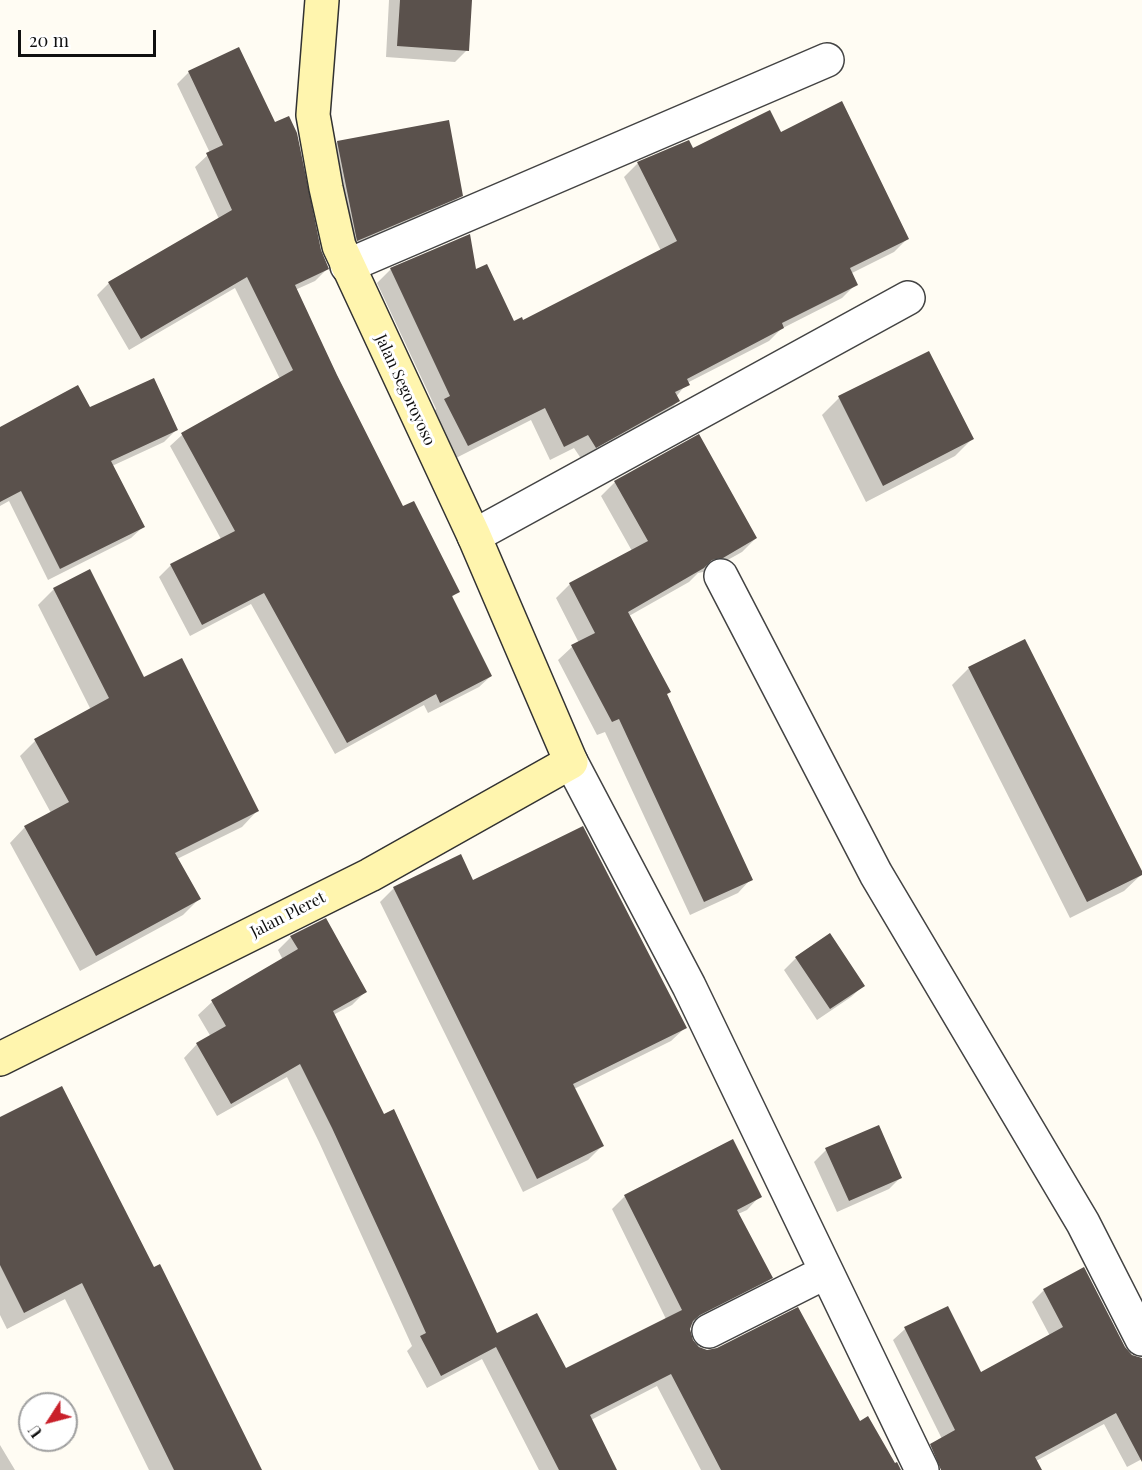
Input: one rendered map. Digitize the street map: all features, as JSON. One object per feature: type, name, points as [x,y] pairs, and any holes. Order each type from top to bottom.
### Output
[{"type":"main road","name":"Jalan Segoroyoso","points":[[320,14],[314,115],[326,188],[339,246],[474,536],[571,762]]},
{"type":"main road","name":"Jalan Pleret","points":[[0,1059],[370,875],[571,762]]},
{"type":"street","points":[[347,266],[827,60]]},
{"type":"street","points":[[474,536],[908,298]]},
{"type":"street","points":[[721,576],[876,874],[1083,1223],[1142,1339]]},
{"type":"street","points":[[571,762],[689,986],[922,1470]]},
{"type":"street","points":[[709,1331],[826,1272]]},
{"type":"building","points":[[400,0],[472,0],[469,51],[397,46]]},
{"type":"building","points":[[239,47],[275,122],[289,116],[297,133],[321,250],[329,269],[295,285],[403,506],[414,501],[460,592],[452,596],[492,676],[440,703],[436,694],[347,743],[264,593],[202,625],[170,564],[235,531],[181,433],[293,370],[247,277],[141,339],[108,282],[232,210],[206,153],[223,145],[188,71]]},
{"type":"building","points":[[842,101],[909,239],[850,268],[858,285],[782,323],[784,328],[687,379],[690,385],[675,392],[680,401],[596,448],[588,435],[564,447],[545,408],[468,446],[444,399],[450,396],[390,268],[470,234],[476,269],[487,264],[514,321],[522,317],[523,320],[677,241],[637,162],[689,140],[693,148],[770,110],[781,132]]},
{"type":"building","points":[[449,120],[463,196],[357,241],[337,141]]},
{"type":"building","points":[[929,351],[974,439],[883,486],[838,396]]},
{"type":"building","points":[[154,378],[178,430],[111,461],[145,527],[60,569],[21,491],[0,502],[0,427],[78,385],[90,407]]},
{"type":"building","points":[[699,434],[757,538],[723,558],[712,560],[704,568],[628,612],[671,692],[667,694],[753,880],[704,902],[619,719],[612,722],[571,645],[595,633],[569,583],[648,541],[614,481]]},
{"type":"building","points":[[90,569],[144,677],[182,658],[259,811],[175,853],[201,899],[96,956],[24,826],[69,802],[34,739],[109,698],[53,588]]},
{"type":"building","points":[[1025,639],[1142,871],[1142,875],[1087,902],[968,667]]},
{"type":"building","points":[[583,826],[687,1028],[573,1084],[604,1146],[537,1179],[393,887],[461,854],[473,880]]},
{"type":"building","points":[[326,918],[367,992],[333,1011],[384,1114],[394,1109],[497,1333],[537,1313],[566,1368],[682,1310],[624,1195],[733,1139],[762,1197],[737,1210],[773,1278],[700,1315],[693,1321],[690,1329],[693,1340],[699,1347],[707,1350],[717,1348],[798,1307],[860,1421],[868,1416],[901,1470],[721,1470],[671,1374],[590,1415],[617,1470],[559,1470],[496,1347],[441,1376],[420,1336],[426,1333],[332,1128],[300,1064],[231,1104],[196,1043],[226,1026],[211,1000],[298,949],[290,936]]},
{"type":"building","points":[[830,933],[865,986],[830,1009],[795,957]]},
{"type":"building","points":[[62,1086],[154,1267],[160,1264],[262,1470],[174,1470],[82,1283],[24,1313],[0,1265],[0,1117]]},
{"type":"building","points":[[879,1125],[902,1178],[849,1201],[825,1148]]},
{"type":"building","points":[[1084,1267],[1125,1347],[1132,1355],[1142,1358],[1142,1462],[1116,1413],[1035,1457],[1042,1470],[941,1470],[930,1444],[955,1430],[904,1327],[948,1306],[981,1372],[1063,1327],[1043,1289]]}]
